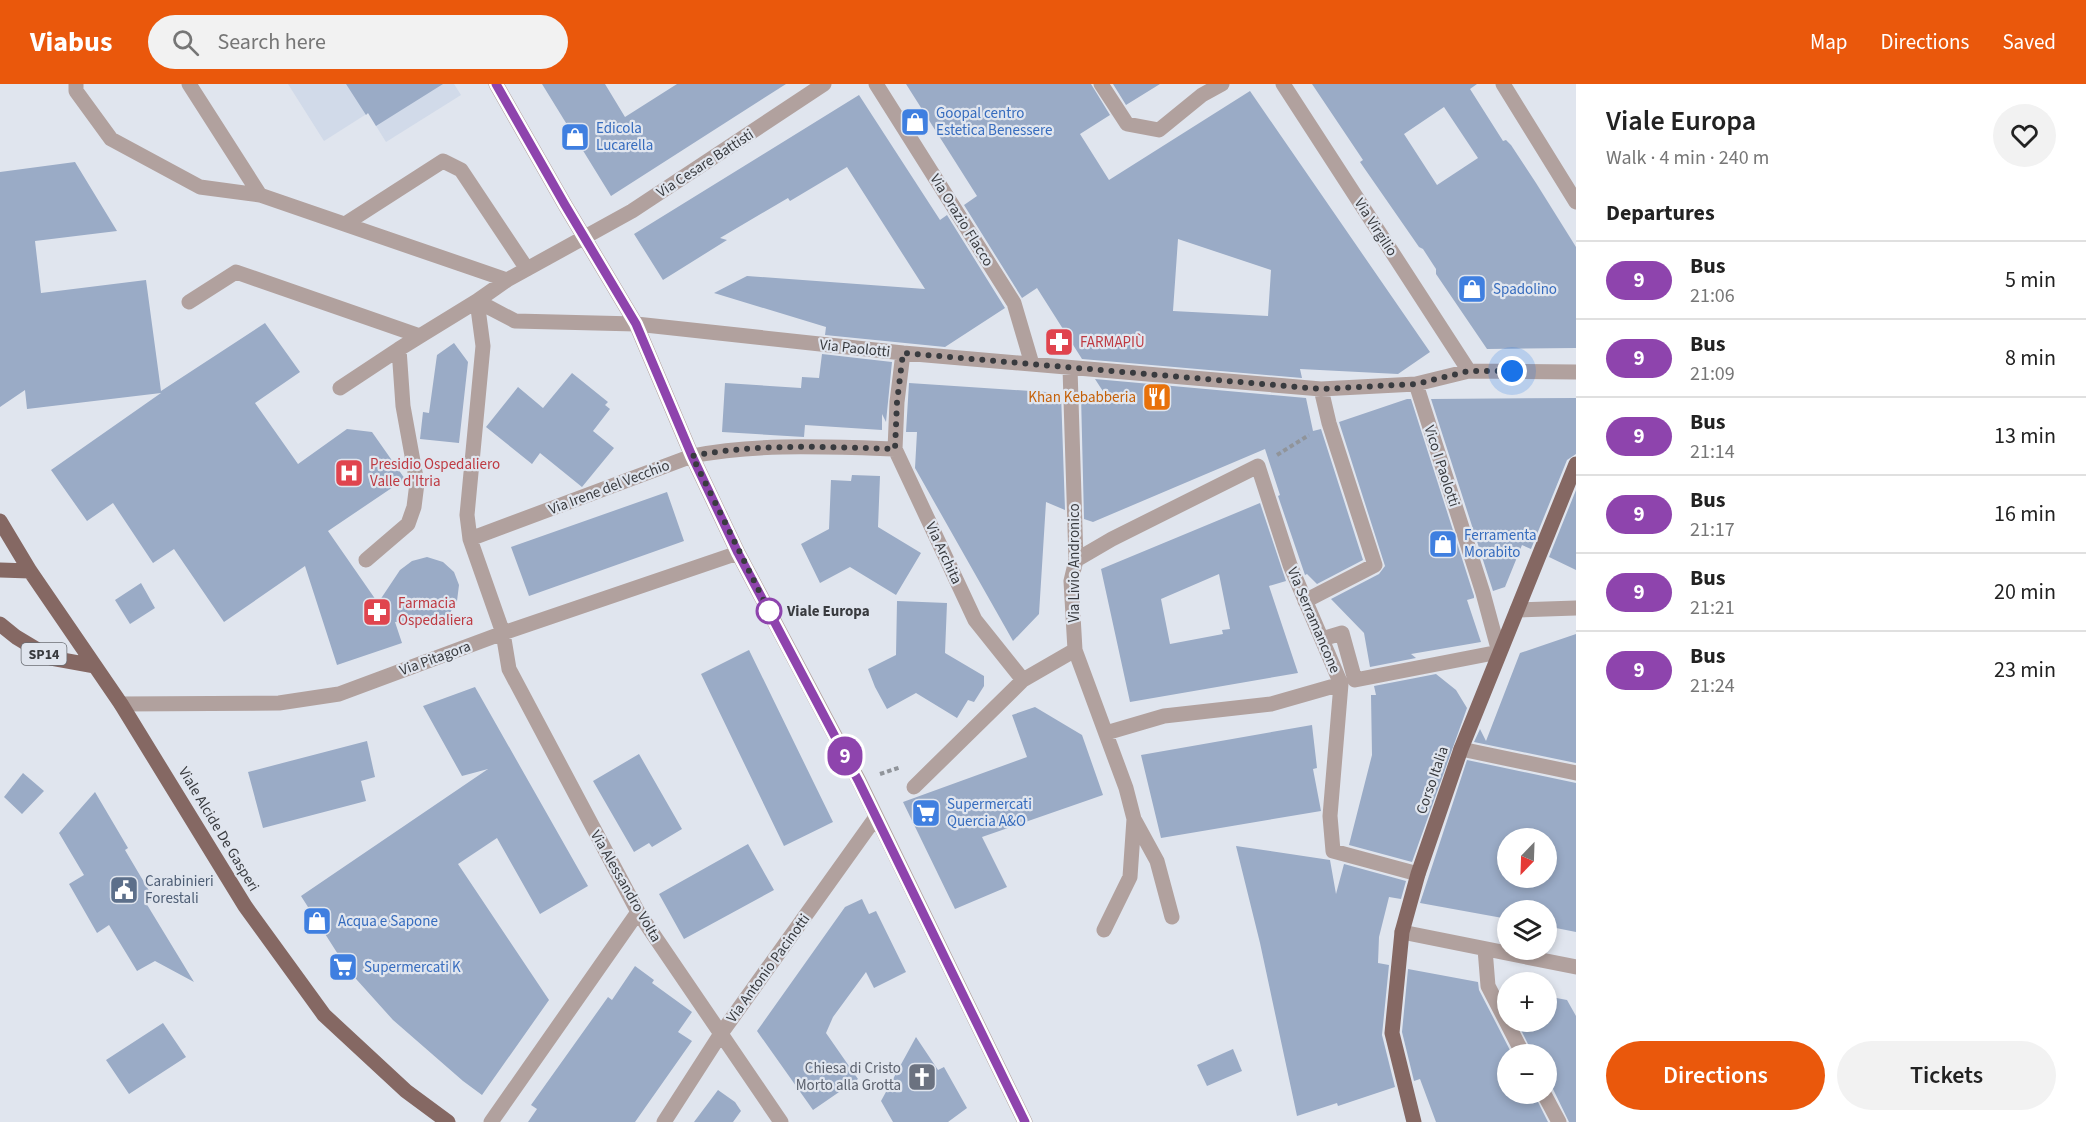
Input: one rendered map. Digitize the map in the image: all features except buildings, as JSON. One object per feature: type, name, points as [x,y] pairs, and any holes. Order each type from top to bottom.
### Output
[{"type":"main road","name":"Corso Italia","points":[[1414,1122],[1392,1033],[1402,932],[1418,874],[1461,749],[1576,464]]},
{"type":"main road","name":"Viale Alcide De Gasperi","points":[[0,521],[30,571],[122,704],[245,906],[324,1015],[406,1091],[448,1122]]},
{"type":"main road","points":[[0,570],[30,571]]},
{"type":"main road","name":"SP14","points":[[0,624],[16,637],[51,658],[95,666]]},
{"type":"street","points":[[76,84],[76,91],[111,139],[200,187],[260,195],[507,279]]},
{"type":"street","points":[[189,84],[260,195]]},
{"type":"street","points":[[496,84],[636,324],[692,456],[738,553],[876,817],[1025,1122]]},
{"type":"street","name":"Via Cesare Battisti","points":[[507,279],[632,211],[824,84]]},
{"type":"street","name":"Via Orazio Flacco","points":[[876,84],[1014,303],[1032,364]]},
{"type":"street","points":[[1101,84],[1127,124],[1159,130],[1202,95],[1222,84]]},
{"type":"street","name":"Via Virgilio","points":[[1283,84],[1469,371]]},
{"type":"street","points":[[1503,84],[1576,202]]},
{"type":"street","points":[[345,224],[443,161],[461,170],[527,269]]},
{"type":"street","points":[[189,302],[236,272],[420,336]]},
{"type":"street","points":[[340,388],[477,301],[507,279]]},
{"type":"street","points":[[477,301],[515,321],[636,324]]},
{"type":"street","points":[[477,301],[483,346],[467,515],[470,539],[503,633]]},
{"type":"street","name":"Via Paolotti","points":[[636,324],[903,353],[1321,389],[1416,384],[1469,371],[1576,372]]},
{"type":"street","points":[[366,560],[408,524],[414,507],[417,483],[403,406],[399,349]]},
{"type":"street","name":"Via Archita","points":[[903,353],[897,402],[895,449],[975,620],[1023,680]]},
{"type":"street","name":"Via Livio Andronico","points":[[1070,368],[1076,560],[1071,582],[1075,650],[1126,788],[1134,819]]},
{"type":"street","name":"Vico I Paolotti","points":[[1416,384],[1483,593],[1499,652]]},
{"type":"street","points":[[1305,601],[1375,566],[1329,423],[1321,389]]},
{"type":"street","name":"Via Irene del Vecchio","points":[[470,539],[692,456],[722,450],[793,446],[895,449]]},
{"type":"street","points":[[1076,560],[1112,539],[1258,466]]},
{"type":"street","name":"Via Serramancone","points":[[1258,466],[1290,565],[1341,684],[1330,816],[1333,851],[1418,874]]},
{"type":"street","name":"Via Pitagora","points":[[122,704],[279,703],[339,694],[503,633],[738,553]]},
{"type":"street","points":[[1517,610],[1576,608]]},
{"type":"street","name":"Via Alessandro Volta","points":[[503,633],[509,669],[638,912],[781,1122]]},
{"type":"street","points":[[1322,639],[1342,633],[1355,680],[1499,652]]},
{"type":"street","points":[[914,787],[1023,680],[1075,650]]},
{"type":"street","points":[[1106,733],[1164,716],[1271,704],[1341,684]]},
{"type":"street","points":[[1461,749],[1576,773]]},
{"type":"street","name":"Via Antonio Pacinotti","points":[[664,1122],[720,1035],[876,817]]},
{"type":"street","points":[[1134,819],[1157,861],[1172,917]]},
{"type":"street","points":[[1104,930],[1130,877],[1134,819]]},
{"type":"street","points":[[491,1122],[638,912]]},
{"type":"street","points":[[1402,932],[1576,967]]},
{"type":"street","points":[[1485,949],[1488,986],[1518,1044]]},
{"type":"street","points":[[1549,1104],[1559,1122]]},
{"type":"path","points":[[1258,466],[1305,438]]},
{"type":"shaded area","points":[[288,84],[454,84],[461,95],[386,142],[368,113],[324,141]]},
{"type":"bus line","name":"9","points":[[496,84],[636,324],[692,456],[738,553],[859,782],[1025,1122]]},
{"type":"place","name":"Goopal centro Estetica Benessere","points":[[915,122]]},
{"type":"place","name":"Edicola Lucarella","points":[[575,137]]},
{"type":"place","name":"Spadolino","points":[[1472,289]]},
{"type":"place","name":"FARMAPIÙ","points":[[1059,342]]},
{"type":"place","name":"Khan Kebabberia","points":[[1157,397]]},
{"type":"place","name":"Presidio Ospedaliero Valle d'Itria","points":[[349,473]]},
{"type":"place","name":"Ferramenta Morabito","points":[[1443,544]]},
{"type":"place","name":"Viale Europa","points":[[769,611]]},
{"type":"place","name":"Farmacia Ospedaliera","points":[[377,612]]},
{"type":"place","name":"Supermercati Quercia A&O","points":[[926,813]]},
{"type":"place","name":"Carabinieri Forestali","points":[[124,890]]},
{"type":"place","name":"Acqua e Sapone","points":[[317,921]]},
{"type":"place","name":"Supermercati K","points":[[343,967]]},
{"type":"place","name":"Chiesa di Cristo Morto alla Grotta","points":[[922,1077]]},
{"type":"route","points":[[769,611],[771,615],[738,553],[692,456],[722,450],[793,446],[895,449],[897,402],[903,353],[1321,389],[1416,384],[1469,371],[1512,371]]}]
